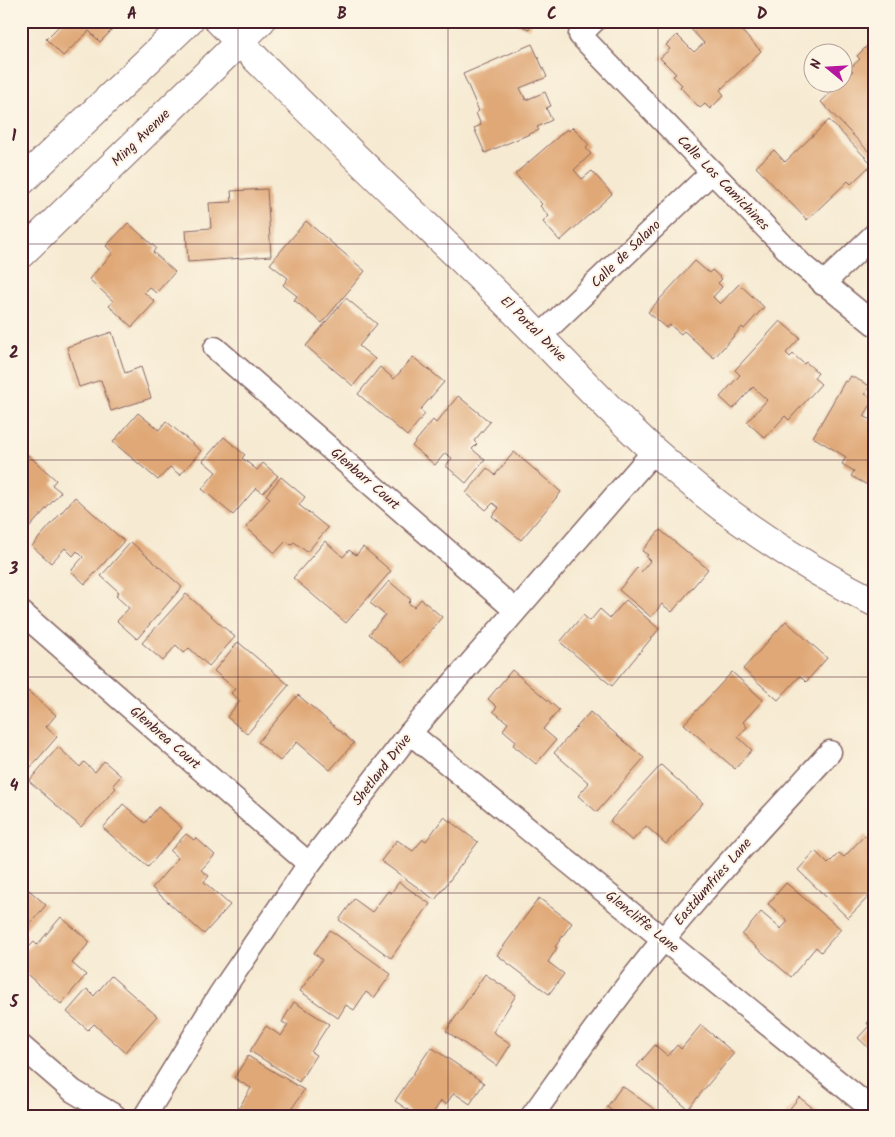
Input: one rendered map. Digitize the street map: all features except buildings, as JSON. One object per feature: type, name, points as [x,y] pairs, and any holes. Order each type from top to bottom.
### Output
[{"type":"street","points":[[21,182],[189,21]]},
{"type":"street","name":"El Portal Drive","points":[[219,21],[540,336],[627,426],[654,451],[719,504],[779,547],[844,587],[874,602]]},
{"type":"street","name":"Ming Avenue","points":[[21,254],[261,21]]},
{"type":"street","name":"Calle Los Camichines","points":[[587,28],[712,172],[823,284],[874,324]]},
{"type":"street","name":"Calle de Salano","points":[[540,336],[712,172]]},
{"type":"street","points":[[823,284],[874,235]]},
{"type":"street","name":"Glenbarr Court","points":[[215,348],[515,610]]},
{"type":"street","name":"Shetland Drive","points":[[145,1116],[220,994],[309,864],[410,733],[654,451]]},
{"type":"street","name":"Glenbrea Court","points":[[21,612],[309,864]]},
{"type":"street","name":"Glencliffe Lane","points":[[410,733],[874,1111]]},
{"type":"street","name":"Eastdumfries Lane","points":[[532,1116],[605,1014],[664,939],[724,868],[830,752]]},
{"type":"street","points":[[21,1046],[73,1091],[115,1116]]}]
